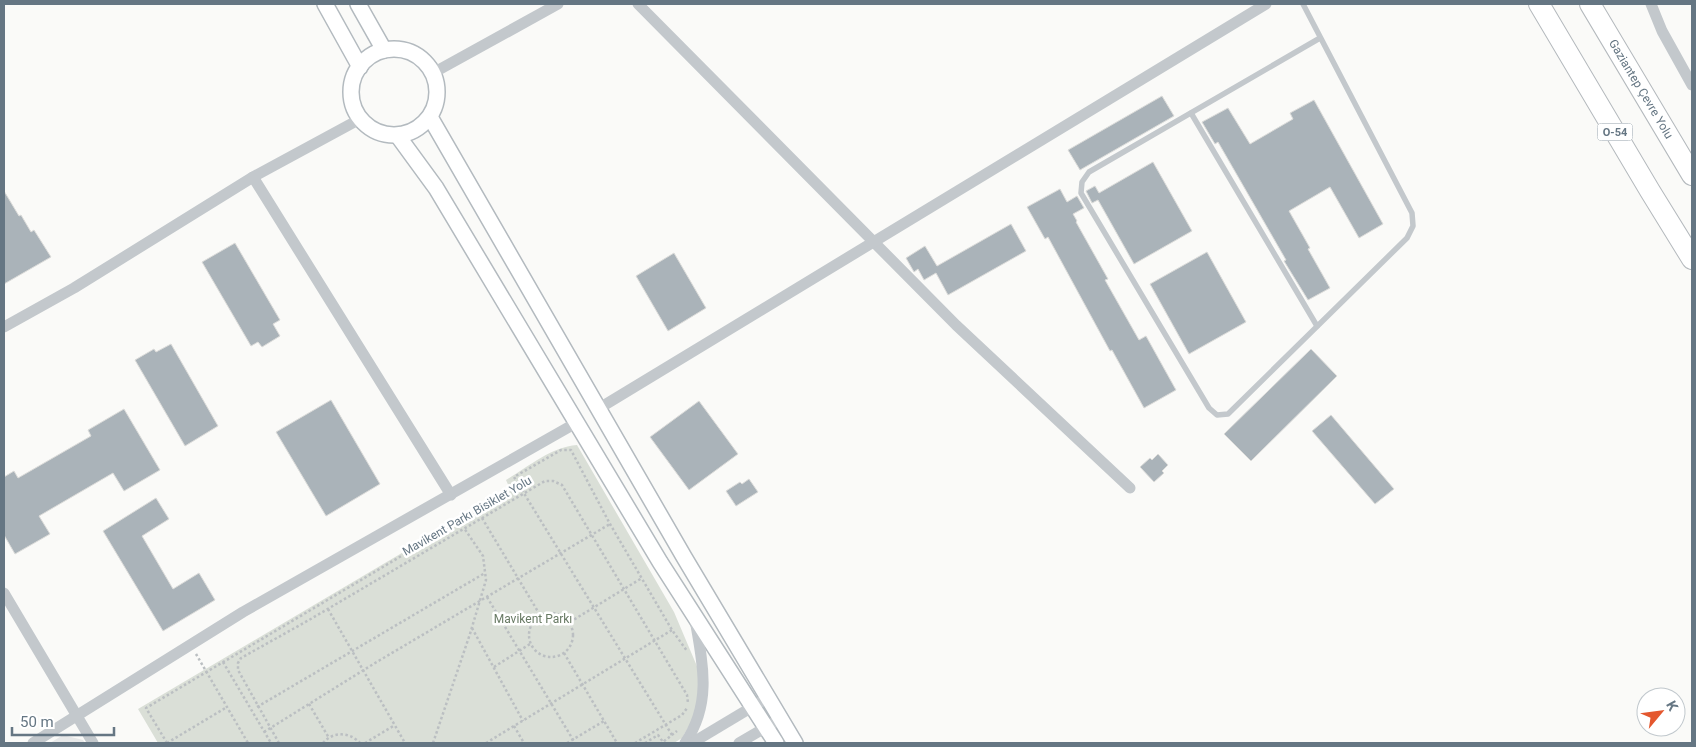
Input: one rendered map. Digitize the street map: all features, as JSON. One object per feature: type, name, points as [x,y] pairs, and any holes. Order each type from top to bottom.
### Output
[{"type":"highway","name":"O-54","points":[[1539,4],[1692,258]]},
{"type":"highway","name":"Gaziantep Çevre Yolu","points":[[1590,4],[1692,175]]},
{"type":"main road","points":[[325,4],[360,66]]},
{"type":"main road","points":[[358,4],[384,50]]},
{"type":"main road","points":[[402,49],[416,54],[427,63],[433,73],[438,90],[436,104],[430,117],[420,128],[398,136],[378,133],[365,125],[356,114],[351,100],[351,86],[355,72],[364,61],[375,53],[384,50],[402,49]]},
{"type":"main road","points":[[430,117],[598,410],[795,743]]},
{"type":"main road","points":[[398,136],[436,188],[694,616],[776,743]]},
{"type":"street","points":[[433,73],[558,4]]},
{"type":"street","points":[[638,4],[956,325],[1130,488]]},
{"type":"street","points":[[598,410],[1266,4]]},
{"type":"street","points":[[1651,4],[1662,32],[1692,85]]},
{"type":"street","points":[[4,327],[74,288],[252,177],[360,119]]},
{"type":"street","points":[[252,177],[451,495]]},
{"type":"street","points":[[33,743],[243,612],[576,423]]},
{"type":"street","points":[[4,593],[93,743]]},
{"type":"street","points":[[685,743],[697,718],[704,692],[703,661],[694,616]]},
{"type":"street","points":[[692,743],[768,698]]},
{"type":"street","points":[[739,743],[780,719]]},
{"type":"lane","points":[[1302,4],[1320,38],[1412,214],[1414,220],[1412,231],[1228,414],[1217,415],[1209,408],[1086,202],[1081,188],[1084,178],[1089,172],[1320,38]]},
{"type":"lane","points":[[1192,113],[1317,326]]},
{"type":"path","points":[[672,736],[514,478],[562,450],[571,450],[610,524],[672,630],[685,646],[688,654]]},
{"type":"path","name":"Mavikent Parkı Bisiklet Yolu","points":[[279,743],[238,670],[238,663],[241,658],[545,481],[554,481],[562,485],[687,695],[688,706],[682,715],[635,743]]},
{"type":"path","points":[[227,707],[167,743],[146,708],[519,486]]},
{"type":"path","points":[[482,517],[540,615]]},
{"type":"path","points":[[264,732],[363,670],[610,524]]},
{"type":"path","points":[[433,743],[472,628],[486,580],[483,556],[464,528]]},
{"type":"path","points":[[257,706],[485,573]]},
{"type":"path","points":[[570,622],[642,578]]},
{"type":"path","points":[[487,597],[575,743]]},
{"type":"path","points":[[328,609],[405,743]]},
{"type":"path","points":[[550,612],[557,613],[564,616],[570,622],[574,637],[572,644],[564,653],[554,657],[547,657],[534,650],[530,644],[529,630],[532,623],[540,615],[550,612]]},
{"type":"path","points":[[472,628],[523,721]]},
{"type":"path","points":[[486,743],[672,630]]},
{"type":"path","points":[[191,644],[247,743]]},
{"type":"path","points":[[494,667],[530,644]]},
{"type":"path","points":[[564,653],[617,743]]},
{"type":"path","points":[[223,662],[270,743]]},
{"type":"path","points":[[309,704],[329,738]]},
{"type":"path","points":[[567,743],[604,721]]},
{"type":"path","points":[[365,743],[395,725]]},
{"type":"path","points":[[514,726],[524,743]]},
{"type":"path","points":[[645,743],[658,735],[663,742],[678,731]]},
{"type":"path","points":[[323,743],[329,738],[340,734],[348,735],[360,743]]},
{"type":"shaded area","points":[[63,735],[83,740],[85,743],[50,743]]},
{"type":"green space","name":"Mavikent Parkı","points":[[577,445],[674,612],[699,671],[699,709],[682,738],[674,743],[158,743],[138,709],[510,489],[506,480],[540,458],[558,449]]},
{"type":"building","points":[[1162,96],[1174,116],[1080,170],[1068,150]]},
{"type":"building","points":[[1314,100],[1383,224],[1359,238],[1330,187],[1289,211],[1330,288],[1308,300],[1284,261],[1286,260],[1218,142],[1215,144],[1202,122],[1228,108],[1250,144],[1293,119],[1290,113]]},
{"type":"building","points":[[1153,162],[1192,231],[1134,264],[1098,200],[1092,203],[1086,191],[1095,186],[1099,193]]},
{"type":"building","points":[[1060,189],[1067,202],[1077,196],[1084,208],[1073,214],[1108,279],[1105,280],[1139,340],[1146,336],[1176,390],[1144,408],[1112,350],[1110,351],[1048,237],[1045,239],[1027,207]]},
{"type":"building","points":[[4,191],[19,216],[21,215],[31,232],[34,230],[51,257],[4,284]]},
{"type":"building","points":[[1011,224],[1026,251],[948,295],[936,273],[924,280],[918,269],[914,272],[906,258],[925,246],[937,266]]},
{"type":"building","points":[[235,243],[280,320],[273,324],[280,336],[262,347],[258,342],[251,346],[202,262]]},
{"type":"building","points":[[1207,252],[1246,322],[1189,354],[1150,284]]},
{"type":"building","points":[[674,253],[706,308],[668,331],[636,276]]},
{"type":"building","points":[[171,344],[218,426],[185,446],[135,360],[154,349],[156,352]]},
{"type":"building","points":[[1311,349],[1337,376],[1251,461],[1224,434]]},
{"type":"building","points":[[331,400],[380,484],[326,516],[276,432]]},
{"type":"building","points":[[699,401],[738,454],[689,490],[650,437]]},
{"type":"building","points":[[124,409],[160,470],[124,491],[113,473],[39,516],[50,534],[15,554],[4,535],[4,477],[14,471],[18,478],[91,436],[88,430]]},
{"type":"building","points":[[1331,415],[1394,489],[1375,504],[1312,431]]},
{"type":"building","points":[[1158,454],[1168,465],[1162,471],[1164,473],[1154,482],[1140,467]]},
{"type":"building","points":[[749,479],[758,492],[736,506],[726,491],[740,482],[742,484]]},
{"type":"building","points":[[156,498],[169,519],[142,536],[173,589],[199,573],[215,600],[163,631],[103,531]]}]
